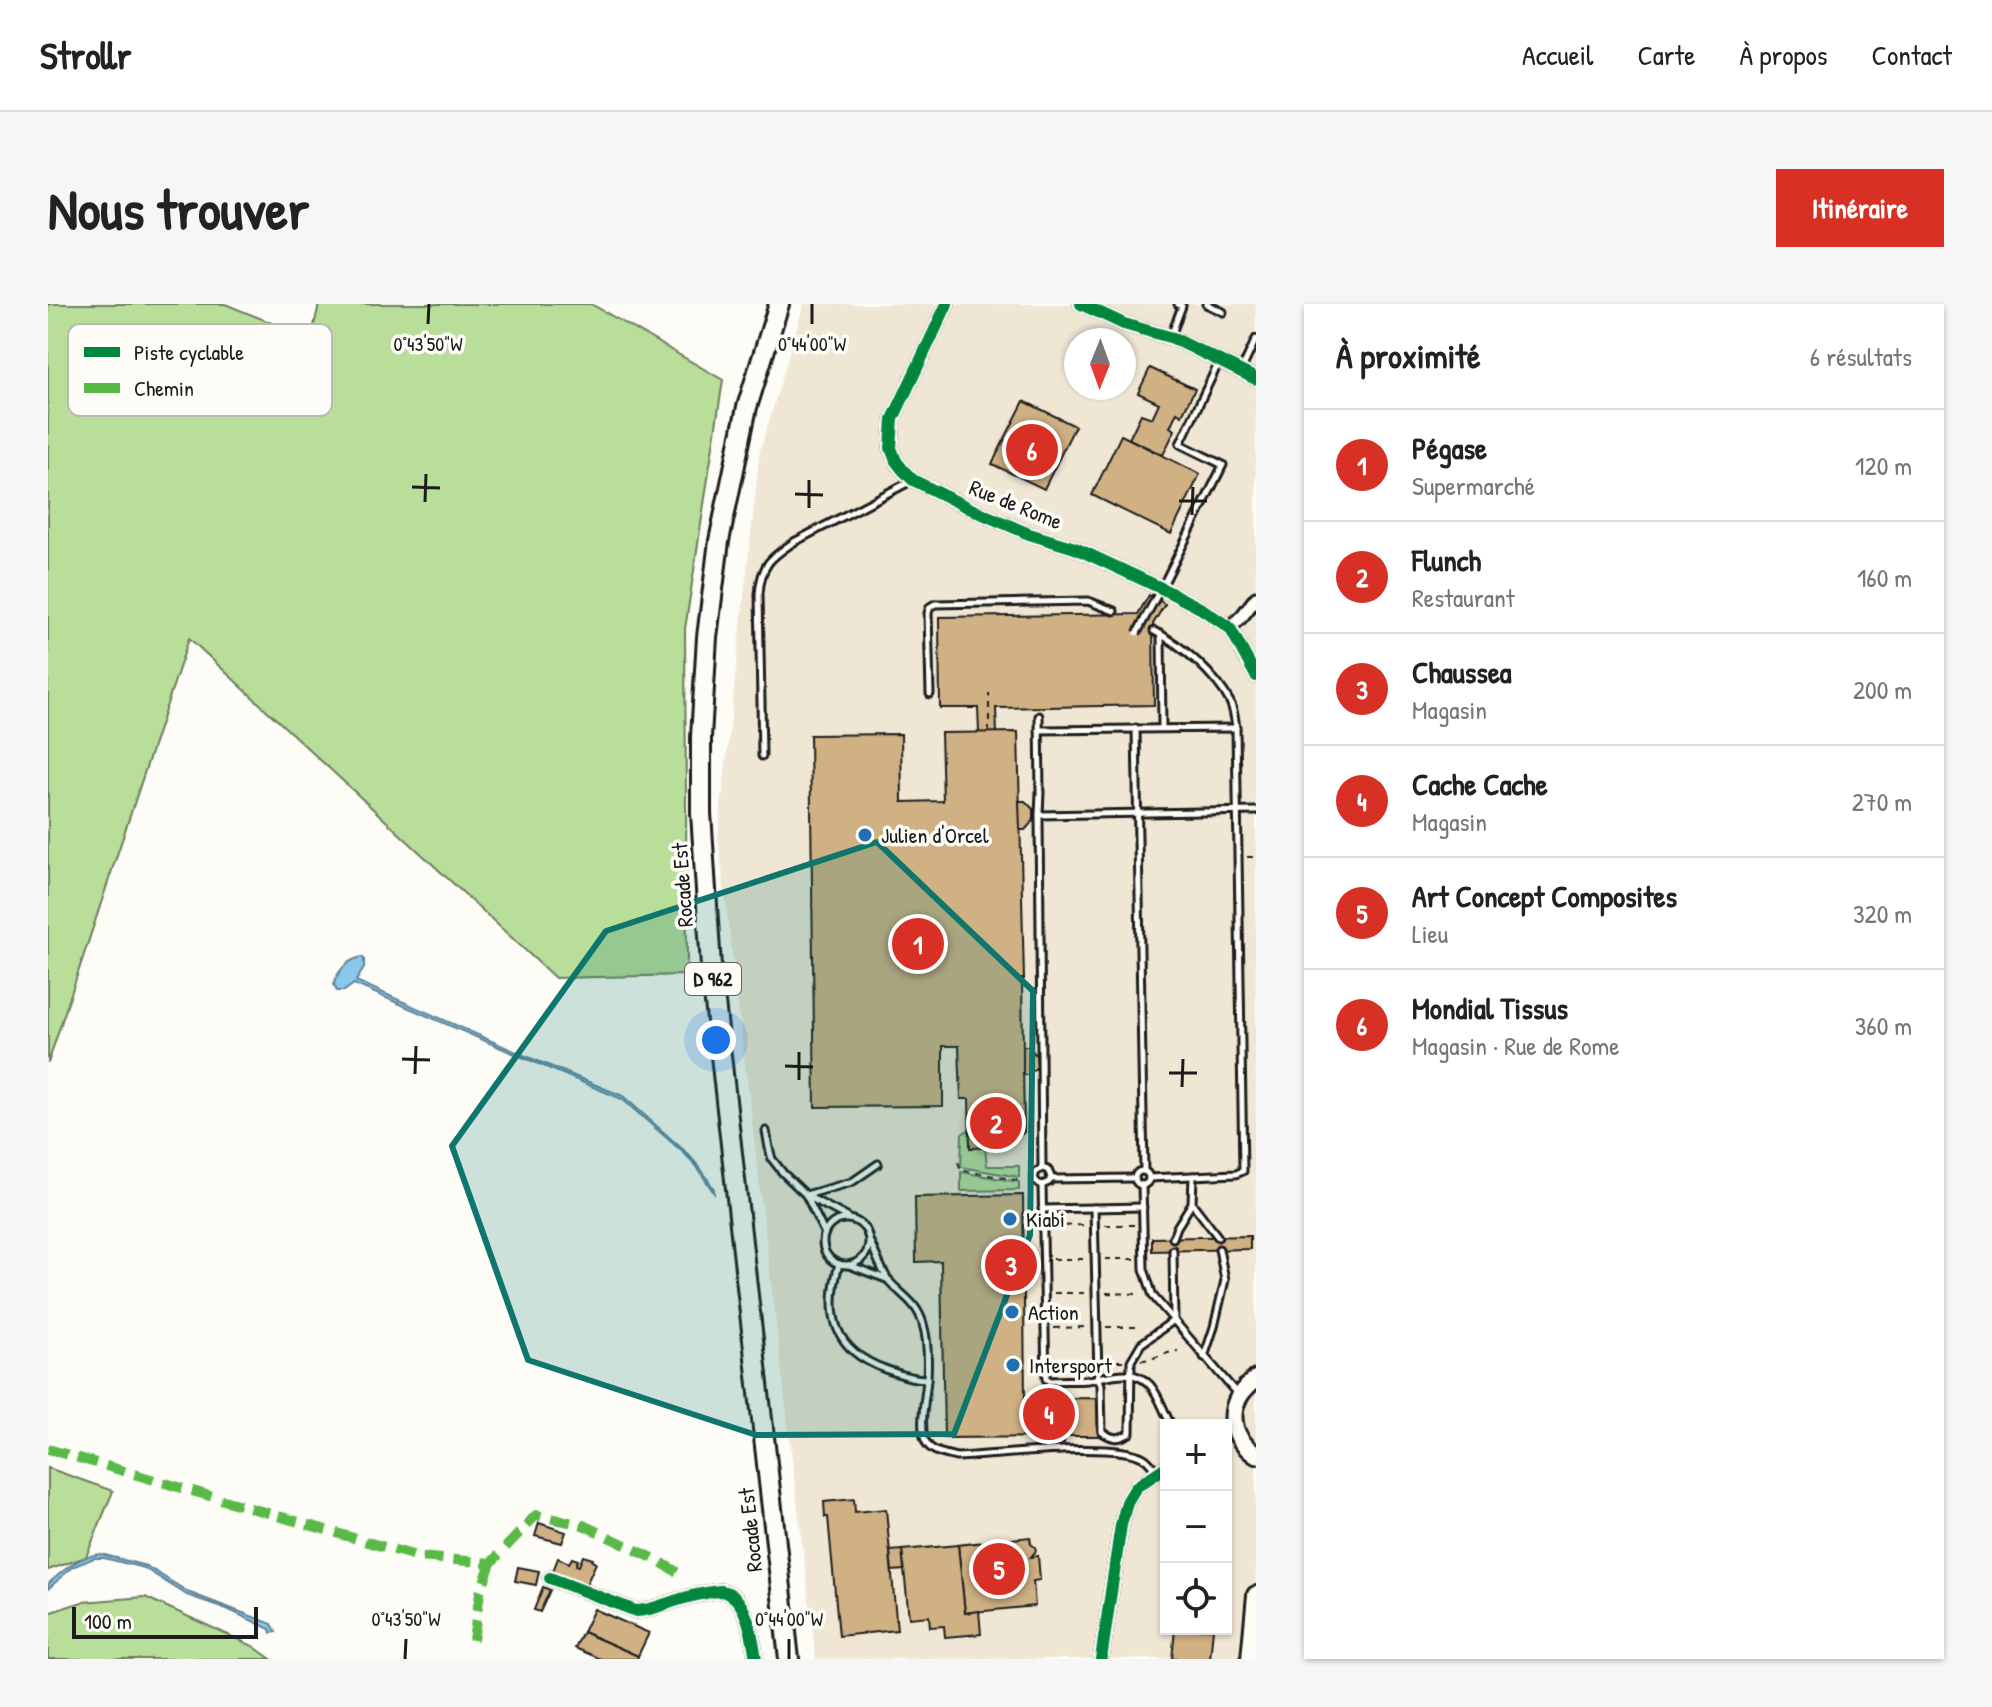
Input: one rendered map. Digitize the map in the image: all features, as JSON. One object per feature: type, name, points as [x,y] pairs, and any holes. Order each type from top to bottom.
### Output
[{"type":"main road","name":"Rocade Est","points":[[779,304],[747,407],[719,541],[707,637],[701,737],[701,813],[711,967],[789,1659]]},
{"type":"street","points":[[913,480],[896,461],[891,448],[893,419],[947,304]]},
{"type":"street","points":[[1081,304],[1098,308],[1124,324],[1170,337],[1256,379]]},
{"type":"street","name":"Rue de Rome","points":[[913,480],[1014,528],[1075,548],[1202,609],[1230,628],[1256,676]]},
{"type":"street","points":[[1230,628],[1256,598]]},
{"type":"street","points":[[1232,1428],[1239,1396],[1256,1379]]},
{"type":"street","points":[[1232,1437],[1255,1457]]},
{"type":"street","points":[[1101,1659],[1127,1502],[1136,1487],[1160,1470]]},
{"type":"street","points":[[550,1578],[636,1611],[721,1591],[734,1597],[744,1611],[756,1659]]},
{"type":"street","points":[[1250,1659],[1256,1595]]},
{"type":"lane","points":[[1206,304],[1223,312]]},
{"type":"lane","points":[[1170,337],[1182,305]]},
{"type":"lane","points":[[1241,371],[1256,339]]},
{"type":"lane","points":[[1137,633],[1223,465],[1180,444],[1220,361]]},
{"type":"lane","points":[[762,756],[761,574],[776,554],[794,542],[913,480]]},
{"type":"lane","points":[[930,694],[928,613],[935,604],[1088,601],[1114,611]]},
{"type":"lane","points":[[1149,1178],[1236,1174],[1243,1171],[1236,728],[1232,705],[1219,685],[1194,660],[1154,631]]},
{"type":"lane","points":[[1161,634],[1162,728]]},
{"type":"lane","points":[[1039,716],[1042,1168]]},
{"type":"lane","points":[[1136,728],[1144,1171],[1149,1178]]},
{"type":"lane","points":[[1039,730],[1236,728]]},
{"type":"lane","points":[[1039,815],[1256,811]]},
{"type":"lane","points":[[766,1131],[772,1159],[783,1173],[806,1195],[864,1227],[890,1281],[916,1308],[927,1343],[923,1424],[925,1440],[930,1448],[956,1457],[1101,1450],[1134,1454],[1160,1468]]},
{"type":"lane","points":[[806,1195],[852,1182],[878,1164]]},
{"type":"lane","points":[[1042,1168],[1050,1172],[1051,1179],[1042,1185]]},
{"type":"lane","points":[[1042,1168],[1034,1175],[1042,1185]]},
{"type":"lane","points":[[1135,1178],[1137,1173],[1144,1171]]},
{"type":"lane","points":[[1173,1238],[1192,1203],[1193,1176]]},
{"type":"lane","points":[[1051,1179],[1135,1178]]},
{"type":"lane","points":[[1135,1178],[1142,1185]]},
{"type":"lane","points":[[1142,1185],[1149,1178]]},
{"type":"lane","points":[[1042,1185],[1044,1375],[1049,1381],[1092,1380],[1130,1374],[1151,1386],[1168,1419]]},
{"type":"lane","points":[[1142,1185],[1146,1277],[1153,1296],[1239,1396]]},
{"type":"lane","points":[[806,1195],[825,1232]]},
{"type":"lane","points":[[1192,1203],[1218,1237]]},
{"type":"lane","points":[[1042,1209],[1143,1207]]},
{"type":"lane","points":[[1094,1208],[1097,1362],[1102,1432],[1111,1439],[1130,1433],[1131,1361],[1141,1344],[1174,1320]]},
{"type":"lane","points":[[850,1218],[832,1223],[825,1232],[823,1239],[828,1257],[839,1264],[890,1281]]},
{"type":"lane","points":[[849,1265],[866,1255],[870,1242]]},
{"type":"lane","points":[[1204,1357],[1225,1280],[1219,1249]]},
{"type":"lane","points":[[1173,1250],[1174,1320]]},
{"type":"lane","points":[[839,1264],[832,1289],[832,1306],[843,1341],[865,1361],[897,1374],[927,1379]]},
{"type":"path","points":[[989,693],[989,733]]},
{"type":"path","points":[[958,1162],[961,1170],[1022,1181]]},
{"type":"path","points":[[1044,1363],[1147,1360],[1165,1352],[1178,1351]]},
{"type":"highlighted area","points":[[877,842],[1033,991],[1030,1235],[954,1434],[756,1435],[528,1360],[452,1146],[606,931]]},
{"type":"shaded area","points":[[804,304],[1256,304],[1256,1659],[816,1659],[718,837],[760,451]]},
{"type":"green space","points":[[48,304],[225,304],[274,324],[68,324],[68,416],[332,416],[332,324],[314,324],[319,304],[591,304],[723,380],[685,629],[687,975],[555,978],[189,638],[48,1063]]},
{"type":"green space","points":[[970,1129],[985,1147],[987,1166],[1019,1166],[1019,1177],[961,1167],[962,1134]]},
{"type":"green space","points":[[961,1172],[1019,1182],[1019,1190],[961,1191]]},
{"type":"green space","points":[[48,1468],[113,1491],[86,1557],[48,1570]]},
{"type":"green space","points":[[145,1597],[253,1646],[271,1659],[48,1659],[48,1613],[82,1602]]},
{"type":"water","points":[[362,957],[364,968],[356,981],[623,1096],[687,1153],[701,1169],[714,1193],[685,1154],[622,1099],[354,984],[344,991],[337,991],[334,985],[340,971],[347,963]]},
{"type":"water","points":[[101,1554],[146,1566],[190,1593],[272,1624],[276,1632],[271,1633],[270,1629],[227,1609],[187,1595],[144,1568],[104,1558],[94,1558],[72,1567],[48,1589],[48,1584],[72,1564]]},
{"type":"building","points":[[1150,368],[1195,389],[1182,415],[1177,412],[1170,427],[1175,430],[1163,455],[1129,439],[1141,414],[1152,418],[1159,403],[1138,393]]},
{"type":"building","points":[[1024,401],[1075,426],[1044,489],[992,464]]},
{"type":"building","points":[[1121,435],[1200,474],[1171,534],[1092,495]]},
{"type":"building","points":[[1149,595],[1165,604],[1153,624],[1154,705],[996,708],[997,733],[979,733],[978,708],[940,708],[939,617],[1138,614]]},
{"type":"building","points":[[1018,732],[1024,1132],[1008,1147],[970,1148],[969,1099],[961,1099],[959,1046],[943,1046],[943,1106],[815,1107],[810,735],[901,734],[902,802],[943,801],[941,733]]},
{"type":"building","points":[[1019,801],[1025,801],[1033,809],[1033,821],[1025,830],[1020,830]]},
{"type":"building","points":[[1023,1046],[1028,1046],[1036,1055],[1037,1067],[1028,1075],[1023,1075]]},
{"type":"building","points":[[1023,1195],[1025,1399],[1099,1398],[1099,1436],[1065,1436],[1064,1443],[1058,1443],[1057,1437],[944,1438],[941,1261],[916,1262],[915,1197]]},
{"type":"building","points":[[1250,1236],[1250,1249],[1152,1251],[1152,1238]]},
{"type":"building","points":[[854,1499],[855,1512],[886,1509],[897,1630],[839,1636],[824,1502]]},
{"type":"building","points":[[539,1523],[566,1532],[562,1543],[535,1536]]},
{"type":"building","points":[[1030,1537],[1036,1551],[1031,1557],[1038,1556],[1040,1580],[1033,1581],[1035,1606],[965,1613],[958,1545]]},
{"type":"building","points":[[958,1545],[965,1613],[979,1611],[981,1634],[945,1637],[944,1626],[930,1627],[929,1616],[909,1618],[902,1550]]},
{"type":"building","points":[[902,1550],[904,1570],[892,1571],[890,1551]]},
{"type":"building","points":[[583,1556],[596,1563],[586,1585],[553,1571],[558,1558],[569,1563],[572,1558],[578,1560],[576,1565],[579,1566]]},
{"type":"building","points":[[518,1567],[539,1571],[536,1585],[515,1581]]},
{"type":"building","points":[[543,1587],[550,1590],[540,1612],[534,1610]]},
{"type":"building","points":[[594,1609],[649,1633],[638,1656],[583,1632]]},
{"type":"building","points":[[583,1632],[638,1656],[637,1659],[601,1659],[575,1648]]},
{"type":"building","points":[[1174,1635],[1212,1635],[1210,1659],[1172,1659]]},
{"type":"marked path","points":[[48,1449],[419,1557],[491,1563],[536,1515],[583,1525],[677,1572]]},
{"type":"marked path","points":[[473,1640],[480,1593],[491,1563]]},
{"type":"cycle path","points":[[947,304],[893,419],[891,448],[903,470],[913,480],[971,509],[1029,534],[1075,548],[1202,609],[1230,628],[1256,676]]},
{"type":"cycle path","points":[[1081,304],[1124,324],[1173,338],[1256,379]]},
{"type":"cycle path","points":[[1101,1659],[1127,1502],[1136,1487],[1160,1471]]},
{"type":"cycle path","points":[[550,1578],[636,1611],[706,1593],[721,1591],[730,1594],[743,1609],[756,1659]]},
{"type":"place","name":"Mondial Tissus","points":[[1032,450]]},
{"type":"place","name":"Julien d'Orcel","points":[[865,835]]},
{"type":"place","name":"Pégase","points":[[918,944]]},
{"type":"place","name":"Flunch","points":[[996,1123]]},
{"type":"place","name":"Kiabi","points":[[1010,1219]]},
{"type":"place","name":"Chaussea","points":[[1011,1265]]},
{"type":"place","name":"Action","points":[[1012,1312]]},
{"type":"place","name":"Intersport","points":[[1013,1365]]},
{"type":"place","name":"Cache Cache","points":[[1049,1414]]},
{"type":"place","name":"Art Concept Composites","points":[[999,1569]]}]
